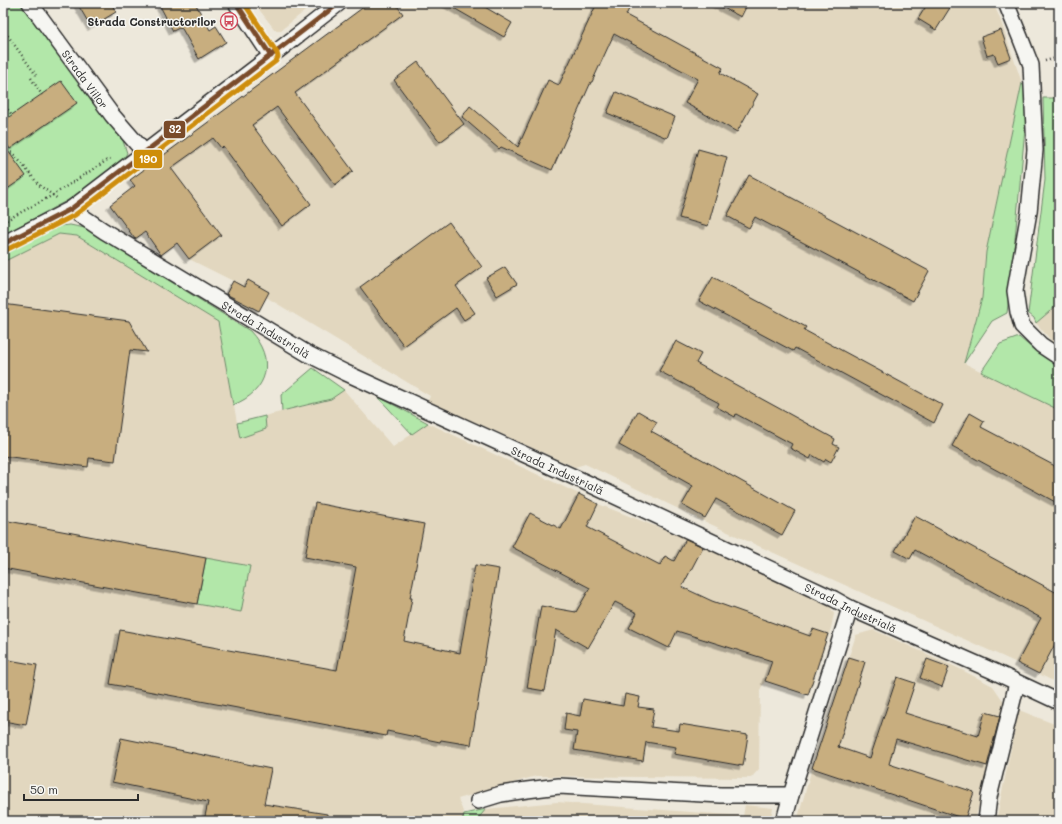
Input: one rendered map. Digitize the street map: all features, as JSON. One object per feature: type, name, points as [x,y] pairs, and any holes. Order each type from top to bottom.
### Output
[{"type":"street","name":"Strada Viilor","points":[[30,3],[112,115],[141,147]]},
{"type":"street","points":[[236,3],[271,56]]},
{"type":"street","points":[[3,244],[70,209],[141,147],[271,56],[338,3]]},
{"type":"street","points":[[1006,3],[1031,65],[1035,150],[1029,212],[1015,291],[1018,312],[1022,326],[1041,345],[1059,357]]},
{"type":"street","name":"Strada Industrială","points":[[70,209],[308,354],[344,372],[613,495],[834,599],[850,608],[1059,702]]},
{"type":"street","points":[[784,821],[790,794],[850,608]]},
{"type":"street","points":[[986,821],[989,797],[1017,683]]},
{"type":"street","points":[[478,801],[514,792],[559,786],[721,795],[790,794]]},
{"type":"path","points":[[3,29],[36,75]]},
{"type":"path","points":[[31,78],[42,95]]},
{"type":"path","points":[[3,103],[12,115]]},
{"type":"path","points":[[3,222],[141,147]]},
{"type":"path","points":[[3,151],[13,153],[39,185],[70,209]]},
{"type":"shaded area","points":[[254,3],[315,3],[281,30],[275,30]]},
{"type":"shaded area","points":[[369,3],[993,3],[999,16],[1022,83],[986,252],[982,298],[964,363],[1059,410],[1059,684],[1017,663],[708,523],[585,464],[575,467],[428,401],[430,396],[266,297],[226,294],[233,281],[189,259],[130,180]]},
{"type":"shaded area","points":[[59,234],[77,236],[218,322],[240,438],[266,429],[265,416],[331,399],[344,390],[393,447],[428,423],[598,504],[686,538],[830,606],[834,614],[831,628],[808,695],[765,681],[760,690],[759,769],[751,778],[536,776],[458,799],[464,814],[462,821],[3,821],[3,262]],"holes":[[[657,573],[712,601],[654,578]]]},
{"type":"shaded area","points":[[1056,306],[1059,309],[1059,343],[1056,346],[1036,323]]},
{"type":"shaded area","points":[[874,630],[958,668],[993,686],[1004,702],[1003,717],[988,766],[975,821],[797,821],[812,768],[856,635]]},
{"type":"shaded area","points":[[1019,710],[1059,726],[1059,821],[996,821]]},
{"type":"shaded area","points":[[557,802],[743,816],[745,805],[773,808],[770,821],[476,821],[486,809]]},
{"type":"green space","points":[[3,3],[21,3],[123,141],[127,153],[123,160],[70,199],[3,235]]},
{"type":"green space","points":[[1022,83],[1028,95],[1007,313],[992,321],[964,363],[982,298],[986,252]]},
{"type":"green space","points":[[1043,98],[1056,98],[1059,107],[1059,309],[1056,306],[1036,323],[1034,318],[1028,313],[1045,180]]},
{"type":"green space","points":[[70,225],[85,228],[250,331],[263,352],[266,363],[265,373],[261,383],[245,399],[233,405],[218,322],[77,236],[59,234],[3,262],[3,255],[60,226]]},
{"type":"green space","points":[[1019,337],[1034,350],[1059,364],[1059,410],[981,372],[1000,344]]},
{"type":"green space","points":[[313,368],[344,390],[331,399],[282,411],[281,395]]},
{"type":"green space","points":[[377,396],[428,423],[412,434]]},
{"type":"green space","points":[[265,416],[266,429],[240,438],[237,423]]},
{"type":"green space","points":[[206,558],[250,566],[241,612],[197,604]]},
{"type":"green space","points":[[486,809],[476,821],[462,821],[464,814]]},
{"type":"building","points":[[77,3],[111,3],[116,12],[91,27]]},
{"type":"building","points":[[167,3],[195,3],[210,30],[216,26],[226,42],[199,59],[181,27],[173,31],[160,6]]},
{"type":"building","points":[[369,3],[395,3],[403,14],[295,93],[353,171],[335,185],[277,107],[252,125],[311,204],[282,226],[223,146],[221,148],[213,138],[171,168],[221,235],[189,259],[177,243],[161,255],[145,232],[135,239],[110,205],[135,186],[130,180]]},
{"type":"building","points":[[445,3],[478,3],[512,23],[504,37]]},
{"type":"building","points":[[597,3],[632,3],[626,15],[723,68],[720,73],[758,94],[737,132],[685,103],[698,79],[614,34],[552,170],[501,147],[499,149],[462,117],[470,106],[518,147],[548,80],[559,85]]},
{"type":"building","points":[[714,3],[748,3],[741,17]]},
{"type":"building","points":[[928,3],[953,3],[936,30],[918,19]]},
{"type":"building","points":[[1001,30],[1011,58],[998,63],[994,54],[987,56],[981,37]]},
{"type":"building","points":[[418,62],[464,124],[440,142],[394,80]]},
{"type":"building","points":[[61,81],[77,103],[10,149],[3,139],[3,121]]},
{"type":"building","points":[[616,92],[675,117],[667,138],[607,113]]},
{"type":"building","points":[[3,144],[26,176],[3,192]]},
{"type":"building","points":[[698,149],[727,157],[708,226],[679,218]]},
{"type":"building","points":[[749,175],[929,271],[913,301],[755,217],[749,228],[727,216]]},
{"type":"building","points":[[449,222],[482,267],[456,286],[475,313],[464,320],[456,308],[404,346],[360,287]]},
{"type":"building","points":[[505,267],[517,284],[497,296],[486,278]]},
{"type":"building","points":[[713,277],[806,327],[804,330],[943,405],[934,423],[795,348],[793,351],[699,301]]},
{"type":"building","points":[[248,280],[269,292],[259,311],[226,294],[233,281],[244,287]]},
{"type":"building","points":[[3,304],[129,321],[147,352],[130,350],[115,461],[89,458],[88,467],[3,456]]},
{"type":"building","points":[[676,341],[701,354],[696,363],[835,439],[833,444],[839,447],[831,462],[826,459],[824,462],[812,455],[810,459],[790,448],[792,444],[736,414],[735,417],[717,407],[719,403],[659,371]]},
{"type":"building","points":[[638,411],[657,422],[651,431],[795,511],[782,535],[716,499],[705,518],[682,505],[693,486],[619,445]]},
{"type":"building","points":[[970,413],[984,421],[981,427],[1055,466],[1054,467],[1059,470],[1059,504],[952,446]]},
{"type":"building","points":[[579,494],[598,504],[587,527],[660,565],[665,556],[674,561],[686,539],[703,547],[682,587],[712,601],[810,636],[813,629],[828,634],[808,695],[765,681],[772,661],[677,631],[669,648],[629,628],[637,613],[615,602],[588,648],[556,630],[545,691],[527,688],[541,606],[576,612],[590,588],[512,547],[530,513],[561,529]]},
{"type":"building","points":[[315,503],[424,524],[410,598],[412,598],[404,641],[460,653],[475,565],[499,569],[471,745],[441,740],[440,742],[387,731],[386,736],[110,684],[120,630],[337,670],[356,567],[305,557]]},
{"type":"building","points":[[915,516],[1059,594],[1059,637],[1039,674],[1017,663],[1041,618],[915,550],[910,559],[895,551]]},
{"type":"building","points":[[3,520],[206,558],[197,604],[3,568]]},
{"type":"building","points":[[849,657],[865,662],[838,747],[870,758],[897,677],[915,683],[905,713],[978,736],[985,712],[1000,716],[987,766],[896,739],[889,764],[974,792],[965,819],[812,768]]},
{"type":"building","points":[[3,659],[37,665],[26,725],[3,721]]},
{"type":"building","points":[[927,659],[949,667],[942,687],[920,678]]},
{"type":"building","points":[[625,694],[640,697],[638,707],[654,709],[651,727],[679,731],[680,724],[748,735],[743,766],[674,754],[676,747],[646,742],[643,761],[574,750],[577,732],[564,730],[566,713],[580,716],[583,699],[623,706]]},
{"type":"building","points":[[121,738],[271,769],[264,804],[327,814],[327,821],[204,821],[208,802],[112,782]]},
{"type":"transit line","name":"32","points":[[236,3],[271,56]]},
{"type":"transit line","name":"190","points":[[6,250],[75,215],[276,61],[278,57],[277,53],[244,3]]},
{"type":"transit line","name":"32","points":[[3,244],[71,209],[339,3]]},
{"type":"place","name":"Strada Constructorilor","points":[[229,21]]}]
